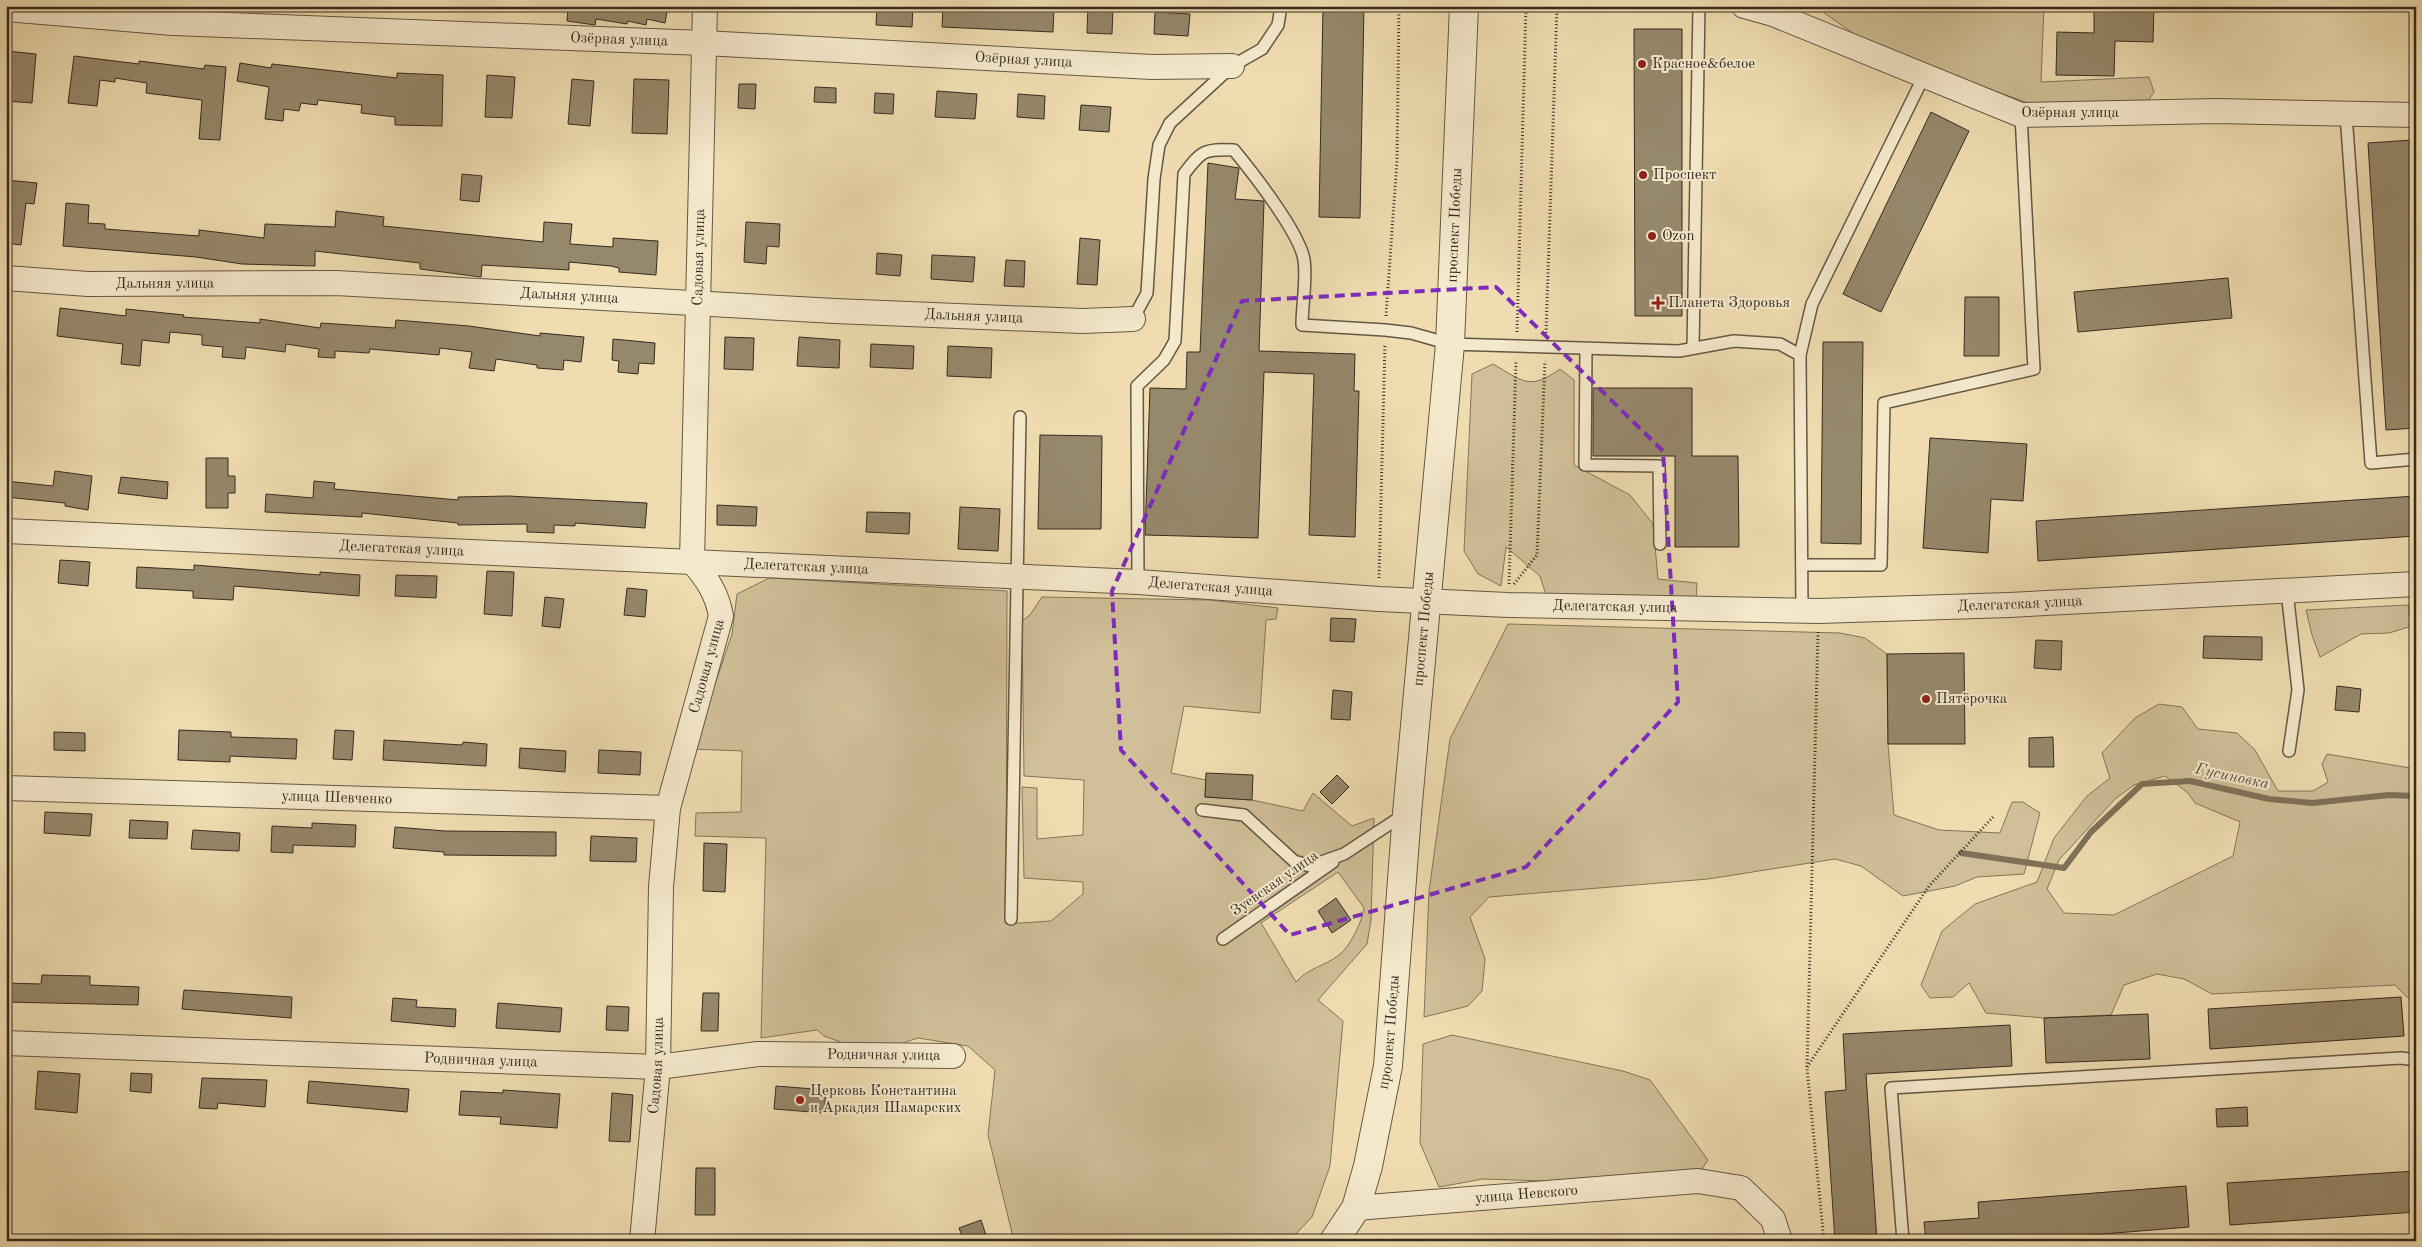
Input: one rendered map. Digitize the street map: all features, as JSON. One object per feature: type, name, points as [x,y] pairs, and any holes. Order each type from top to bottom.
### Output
[{"type":"street","name":"Садовая улица","points":[[642,1241],[658,1067],[661,887],[668,808],[721,616],[718,601],[711,584],[692,561],[705,6]]},
{"type":"street","name":"проспект Победы","points":[[1334,1241],[1356,1208],[1368,1166],[1388,1066],[1407,813],[1428,601],[1450,344],[1464,6]]},
{"type":"street","name":"Озёрная улица","points":[[1744,6],[1773,14],[2021,115],[2218,111],[2416,115]]},
{"type":"street","name":"Озёрная улица","points":[[6,9],[173,23],[704,43],[1152,67],[1232,66]]},
{"type":"street","name":"Дальняя улица","points":[[6,278],[88,284],[336,284],[699,305],[1082,321],[1133,319]]},
{"type":"street","name":"Делегатская улица","points":[[6,531],[1018,576],[1138,582],[1379,599],[1811,611],[2009,605],[2416,584]]},
{"type":"street","name":"улица Шевченко","points":[[6,788],[668,808]]},
{"type":"street","name":"Родничная улица","points":[[6,1043],[658,1067],[758,1054],[953,1056]]},
{"type":"street","name":"улица Невского","points":[[1356,1208],[1698,1181],[1741,1188],[1772,1219],[1780,1241]]},
{"type":"lane","points":[[1133,319],[1147,293],[1154,179],[1159,145],[1170,122],[1232,66],[1262,49],[1278,25],[1281,6]]},
{"type":"lane","points":[[1693,348],[1699,6]]},
{"type":"lane","points":[[1811,611],[1802,565],[1800,354],[1812,304],[1924,76]]},
{"type":"lane","points":[[2346,114],[2371,463],[2416,459]]},
{"type":"lane","points":[[1802,565],[1881,565],[1884,402],[2034,369],[2021,115]]},
{"type":"lane","points":[[1138,582],[1137,386],[1164,360],[1175,341],[1184,174],[1198,155],[1212,149],[1234,150],[1257,178],[1291,231],[1304,259],[1302,325],[1411,333],[1450,344],[1680,351],[1734,341],[1780,344],[1800,354]]},
{"type":"lane","points":[[1586,349],[1585,465],[1659,466],[1660,544]]},
{"type":"lane","points":[[1011,919],[1020,416]]},
{"type":"lane","points":[[2286,591],[2298,690],[2289,751]]},
{"type":"lane","name":"Зуевская улица","points":[[1202,810],[1244,814],[1294,861],[1310,866],[1344,854]]},
{"type":"lane","name":"Зуевская улица","points":[[1223,938],[1407,813]]},
{"type":"lane","points":[[1903,1241],[1891,1088],[2401,1058],[2416,1060]]},
{"type":"path","points":[[1379,599],[1385,330],[1397,160],[1399,6]]},
{"type":"path","points":[[1526,6],[1508,590],[1537,555],[1557,6]]},
{"type":"path","points":[[1811,611],[1807,1068],[1824,1241]]},
{"type":"path","points":[[1807,1068],[1929,886],[1993,817]]},
{"type":"highlighted area","points":[[1496,287],[1663,451],[1678,702],[1526,867],[1290,935],[1121,750],[1112,591],[1242,301]]},
{"type":"shaded area","points":[[1814,6],[2044,6],[2041,82],[2149,77],[2154,92],[2146,104],[2028,103],[1873,47]]},
{"type":"shaded area","points":[[1493,364],[1526,381],[1541,380],[1560,369],[1574,380],[1574,465],[1630,495],[1653,524],[1658,579],[1697,583],[1696,600],[1546,595],[1540,576],[1506,547],[1501,586],[1478,574],[1464,551],[1472,374]]},
{"type":"shaded area","points":[[769,578],[1007,591],[1006,924],[1051,921],[1083,894],[1083,882],[1024,878],[1022,787],[1037,788],[1037,839],[1083,835],[1084,780],[1024,776],[1022,621],[1030,615],[1042,597],[1210,600],[1278,608],[1276,619],[1266,620],[1260,713],[1184,706],[1171,773],[1206,780],[1205,797],[1252,800],[1303,811],[1313,793],[1352,826],[1374,818],[1371,920],[1367,944],[1318,1000],[1343,1021],[1330,1166],[1312,1217],[1289,1241],[1014,1241],[988,1135],[995,1070],[968,1046],[918,1038],[887,1048],[854,1047],[824,1036],[817,1030],[761,1038],[766,838],[695,836],[696,813],[741,812],[742,751],[693,749],[732,634],[737,594]],"holes":[[[1338,872],[1364,908],[1355,933],[1343,951],[1334,959],[1306,973],[1296,982],[1261,923]]]},
{"type":"shaded area","points":[[2408,605],[2412,626],[2389,633],[2361,634],[2320,657],[2306,610]]},
{"type":"shaded area","points":[[1508,624],[1840,633],[1865,638],[1887,654],[1888,744],[1894,815],[1939,830],[2000,833],[2012,802],[2023,802],[2040,813],[2024,874],[1977,877],[1955,886],[1903,896],[1861,866],[1835,859],[1708,879],[1489,897],[1470,917],[1485,959],[1482,991],[1468,1006],[1424,1017],[1429,891],[1450,739]]},
{"type":"shaded area","points":[[2159,704],[2182,707],[2198,729],[2237,733],[2255,750],[2278,791],[2313,791],[2328,782],[2322,764],[2327,754],[2416,769],[2416,1006],[2395,985],[2212,994],[2184,979],[2157,974],[2124,985],[2111,1015],[2044,1018],[1986,1013],[1969,983],[1953,997],[1930,998],[1921,985],[1942,931],[1975,904],[2037,882],[2054,838],[2087,796],[2110,778],[2102,753],[2135,718]],"holes":[[[2165,776],[2187,792],[2195,803],[2240,822],[2233,856],[2114,915],[2064,913],[2047,889],[2059,860],[2115,799],[2134,785]]]},
{"type":"shaded area","points":[[1452,1035],[1623,1071],[1650,1080],[1708,1160],[1702,1169],[1575,1182],[1483,1179],[1439,1187],[1420,1143],[1423,1044]]},
{"type":"building","points":[[568,6],[668,6],[665,23],[647,19],[646,25],[628,21],[627,24],[596,19],[595,25],[567,21]]},
{"type":"building","points":[[877,6],[913,6],[912,27],[876,25]]},
{"type":"building","points":[[943,6],[1054,9],[1053,32],[942,27]]},
{"type":"building","points":[[1088,6],[1113,6],[1112,34],[1087,33]]},
{"type":"building","points":[[1323,6],[1364,6],[1360,218],[1319,217]]},
{"type":"building","points":[[2094,6],[2154,6],[2153,42],[2115,41],[2114,76],[2056,75],[2057,32],[2094,33]]},
{"type":"building","points":[[1155,12],[1190,14],[1188,36],[1154,34]]},
{"type":"building","points":[[1634,29],[1682,29],[1682,316],[1635,316]]},
{"type":"building","points":[[6,51],[36,54],[32,103],[6,101]]},
{"type":"building","points":[[74,56],[204,69],[205,65],[226,67],[220,140],[199,139],[202,100],[146,93],[147,83],[115,78],[115,82],[100,80],[97,106],[68,103]]},
{"type":"building","points":[[240,63],[271,68],[272,64],[397,78],[397,73],[443,75],[442,126],[395,125],[395,117],[361,113],[362,105],[318,100],[317,105],[301,103],[299,111],[284,109],[283,121],[265,119],[269,87],[237,81]]},
{"type":"building","points":[[487,75],[515,77],[512,118],[485,117]]},
{"type":"building","points":[[572,79],[594,81],[590,126],[568,124]]},
{"type":"building","points":[[634,79],[669,80],[667,134],[632,133]]},
{"type":"building","points":[[739,84],[756,84],[755,109],[738,108]]},
{"type":"building","points":[[815,87],[836,88],[836,103],[814,102]]},
{"type":"building","points":[[937,91],[977,94],[975,119],[935,117]]},
{"type":"building","points":[[875,93],[894,94],[893,114],[874,113]]},
{"type":"building","points":[[1018,94],[1045,96],[1044,119],[1017,117]]},
{"type":"building","points":[[1081,105],[1111,107],[1109,132],[1079,130]]},
{"type":"building","points":[[1931,112],[1969,131],[1881,312],[1843,294]]},
{"type":"building","points":[[2412,140],[2416,200],[2416,428],[2386,430],[2368,143]]},
{"type":"building","points":[[1208,163],[1239,168],[1235,199],[1264,201],[1259,351],[1355,354],[1354,391],[1359,391],[1355,537],[1309,535],[1314,374],[1264,372],[1258,538],[1145,535],[1150,388],[1186,389],[1187,352],[1200,352]]},
{"type":"building","points":[[462,174],[482,176],[479,202],[460,200]]},
{"type":"building","points":[[6,180],[37,183],[34,204],[26,203],[21,245],[6,243]]},
{"type":"building","points":[[66,203],[89,205],[88,223],[105,224],[105,229],[199,236],[199,230],[264,238],[265,224],[335,227],[336,211],[384,217],[383,226],[543,242],[544,222],[572,224],[570,244],[613,247],[613,238],[658,241],[656,275],[619,272],[619,268],[611,266],[569,262],[569,270],[482,265],[481,277],[420,269],[420,263],[315,251],[315,266],[242,264],[196,257],[63,246]]},
{"type":"building","points":[[746,222],[780,224],[779,247],[767,246],[766,264],[744,262]]},
{"type":"building","points":[[1080,238],[1100,240],[1097,285],[1077,284]]},
{"type":"building","points":[[877,253],[902,255],[900,276],[876,274]]},
{"type":"building","points":[[932,255],[975,257],[973,282],[931,279]]},
{"type":"building","points":[[1006,260],[1025,261],[1024,287],[1004,286]]},
{"type":"building","points":[[2228,278],[2232,318],[2078,332],[2074,292]]},
{"type":"building","points":[[1965,297],[1999,297],[1999,356],[1964,356]]},
{"type":"building","points":[[60,308],[126,316],[126,309],[184,315],[183,317],[260,323],[260,319],[320,328],[321,323],[395,328],[396,320],[469,326],[540,336],[540,333],[584,337],[581,362],[564,360],[563,370],[537,368],[537,365],[496,359],[494,371],[469,368],[472,352],[440,348],[439,355],[370,349],[369,353],[335,351],[335,358],[318,357],[319,349],[286,344],[285,352],[246,347],[245,359],[222,357],[223,347],[202,345],[202,335],[170,332],[169,343],[142,340],[140,366],[121,364],[123,344],[57,336]]},
{"type":"building","points":[[725,337],[754,338],[753,370],[724,369]]},
{"type":"building","points":[[799,337],[840,340],[839,368],[797,366]]},
{"type":"building","points":[[613,339],[655,343],[654,364],[639,363],[638,374],[618,372],[619,361],[612,360]]},
{"type":"building","points":[[1823,342],[1863,342],[1861,544],[1821,543]]},
{"type":"building","points":[[871,344],[914,346],[913,369],[870,367]]},
{"type":"building","points":[[948,346],[992,348],[991,378],[947,376]]},
{"type":"building","points":[[1593,388],[1692,388],[1692,456],[1738,456],[1739,547],[1675,547],[1675,456],[1593,456]]},
{"type":"building","points":[[1040,435],[1102,436],[1101,529],[1038,529]]},
{"type":"building","points":[[1930,438],[2027,444],[2023,501],[1991,499],[1988,553],[1923,548]]},
{"type":"building","points":[[206,458],[228,458],[228,476],[235,476],[235,493],[228,493],[228,508],[206,508]]},
{"type":"building","points":[[55,471],[92,476],[88,510],[65,506],[65,503],[6,497],[6,481],[53,486]]},
{"type":"building","points":[[121,477],[168,482],[167,499],[118,493]]},
{"type":"building","points":[[314,481],[335,483],[334,489],[458,500],[458,497],[508,496],[647,503],[645,528],[575,523],[575,526],[554,525],[554,533],[527,532],[527,524],[458,525],[458,523],[362,513],[362,517],[265,512],[266,494],[313,498]]},
{"type":"building","points":[[2416,496],[2416,536],[2038,561],[2036,521]]},
{"type":"building","points":[[717,505],[757,507],[756,526],[717,525]]},
{"type":"building","points":[[960,507],[1000,509],[998,551],[958,549]]},
{"type":"building","points":[[867,512],[910,513],[909,534],[866,532]]},
{"type":"building","points":[[60,560],[90,562],[88,586],[58,583]]},
{"type":"building","points":[[194,565],[320,575],[320,572],[360,575],[359,596],[234,586],[233,600],[193,598],[193,591],[136,588],[137,567],[194,570]]},
{"type":"building","points":[[487,571],[514,572],[512,616],[484,614]]},
{"type":"building","points":[[396,575],[437,576],[436,598],[395,596]]},
{"type":"building","points":[[627,588],[647,590],[645,617],[624,615]]},
{"type":"building","points":[[545,597],[564,599],[560,628],[542,626]]},
{"type":"building","points":[[1331,618],[1356,619],[1354,642],[1330,641]]},
{"type":"building","points":[[2204,636],[2262,637],[2262,660],[2203,658]]},
{"type":"building","points":[[2036,640],[2062,641],[2061,670],[2034,668]]},
{"type":"building","name":"Пятёрочка","points":[[1964,653],[1965,744],[1888,744],[1887,654]]},
{"type":"building","points":[[2337,686],[2361,689],[2359,712],[2335,710]]},
{"type":"building","points":[[1333,690],[1352,692],[1350,720],[1331,719]]},
{"type":"building","points":[[179,730],[231,732],[231,737],[297,739],[296,759],[230,756],[230,762],[178,760]]},
{"type":"building","points":[[335,730],[354,731],[352,760],[333,759]]},
{"type":"building","points":[[54,732],[85,733],[85,751],[54,750]]},
{"type":"building","points":[[2053,737],[2054,767],[2029,767],[2029,738]]},
{"type":"building","points":[[384,740],[462,745],[463,742],[487,744],[486,766],[383,760]]},
{"type":"building","points":[[520,748],[566,751],[565,772],[519,768]]},
{"type":"building","points":[[599,750],[641,752],[640,775],[598,773]]},
{"type":"building","points":[[1206,773],[1253,775],[1252,800],[1205,797]]},
{"type":"building","points":[[1337,775],[1349,787],[1332,804],[1320,792]]},
{"type":"building","points":[[45,812],[92,814],[90,836],[44,833]]},
{"type":"building","points":[[130,820],[168,822],[167,839],[129,838]]},
{"type":"building","points":[[312,823],[356,825],[355,847],[293,845],[293,853],[271,852],[272,826],[312,828]]},
{"type":"building","points":[[395,827],[445,831],[556,832],[556,856],[444,855],[444,852],[393,848]]},
{"type":"building","points":[[193,830],[240,833],[239,851],[191,849]]},
{"type":"building","points":[[591,836],[637,838],[636,862],[590,861]]},
{"type":"building","points":[[704,843],[727,844],[725,892],[703,891]]},
{"type":"building","points":[[1336,898],[1351,920],[1332,933],[1318,911]]},
{"type":"building","points":[[42,975],[90,976],[90,985],[139,987],[138,1005],[6,1002],[6,983],[41,984]]},
{"type":"building","points":[[184,990],[292,997],[291,1018],[182,1009]]},
{"type":"building","points":[[703,993],[719,993],[718,1031],[701,1031]]},
{"type":"building","points":[[2401,997],[2404,1036],[2210,1049],[2208,1009]]},
{"type":"building","points":[[393,998],[417,1000],[416,1007],[456,1009],[455,1027],[391,1021]]},
{"type":"building","points":[[498,1003],[562,1008],[560,1032],[496,1028]]},
{"type":"building","points":[[607,1006],[629,1007],[628,1031],[606,1030]]},
{"type":"building","points":[[2148,1014],[2150,1059],[2046,1063],[2044,1018]]},
{"type":"building","points":[[2010,1025],[2012,1066],[1866,1074],[1877,1241],[1835,1241],[1825,1092],[1846,1090],[1843,1034]]},
{"type":"building","points":[[38,1071],[80,1074],[77,1113],[35,1109]]},
{"type":"building","points":[[131,1073],[152,1074],[151,1093],[130,1091]]},
{"type":"building","points":[[202,1078],[267,1080],[265,1107],[218,1103],[217,1109],[199,1108]]},
{"type":"building","points":[[309,1081],[409,1089],[407,1112],[307,1103]]},
{"type":"building","name":"Церковь Константина и Аркадия Шамарских","points":[[776,1086],[826,1090],[824,1113],[774,1109]]},
{"type":"building","points":[[503,1090],[560,1094],[557,1128],[500,1124],[501,1117],[459,1115],[461,1091],[503,1093]]},
{"type":"building","points":[[612,1093],[633,1095],[630,1142],[609,1141]]},
{"type":"building","points":[[2247,1107],[2248,1126],[2217,1127],[2216,1109]]},
{"type":"building","points":[[696,1168],[715,1168],[715,1215],[695,1215]]},
{"type":"building","points":[[2416,1171],[2416,1212],[2230,1225],[2227,1183]]},
{"type":"building","points":[[2186,1186],[2189,1227],[2017,1241],[1981,1241],[1980,1237],[1926,1241],[1924,1222],[1979,1218],[1978,1202]]},
{"type":"building","points":[[981,1220],[988,1241],[964,1241],[959,1228]]},
{"type":"waterway","name":"Гусиновка","points":[[1961,853],[2064,868],[2091,832],[2142,784],[2190,781],[2269,799],[2312,803],[2389,795],[2416,796]]},
{"type":"place","name":"Красное&белое","points":[[1642,64]]},
{"type":"place","name":"Проспект","points":[[1643,175]]},
{"type":"place","name":"Ozon","points":[[1652,236]]},
{"type":"place","name":"Планета Здоровья","points":[[1658,303]]},
{"type":"place","name":"Пятёрочка","points":[[1926,699]]},
{"type":"place","name":"Церковь Константина и Аркадия Шамарских","points":[[800,1100]]}]
